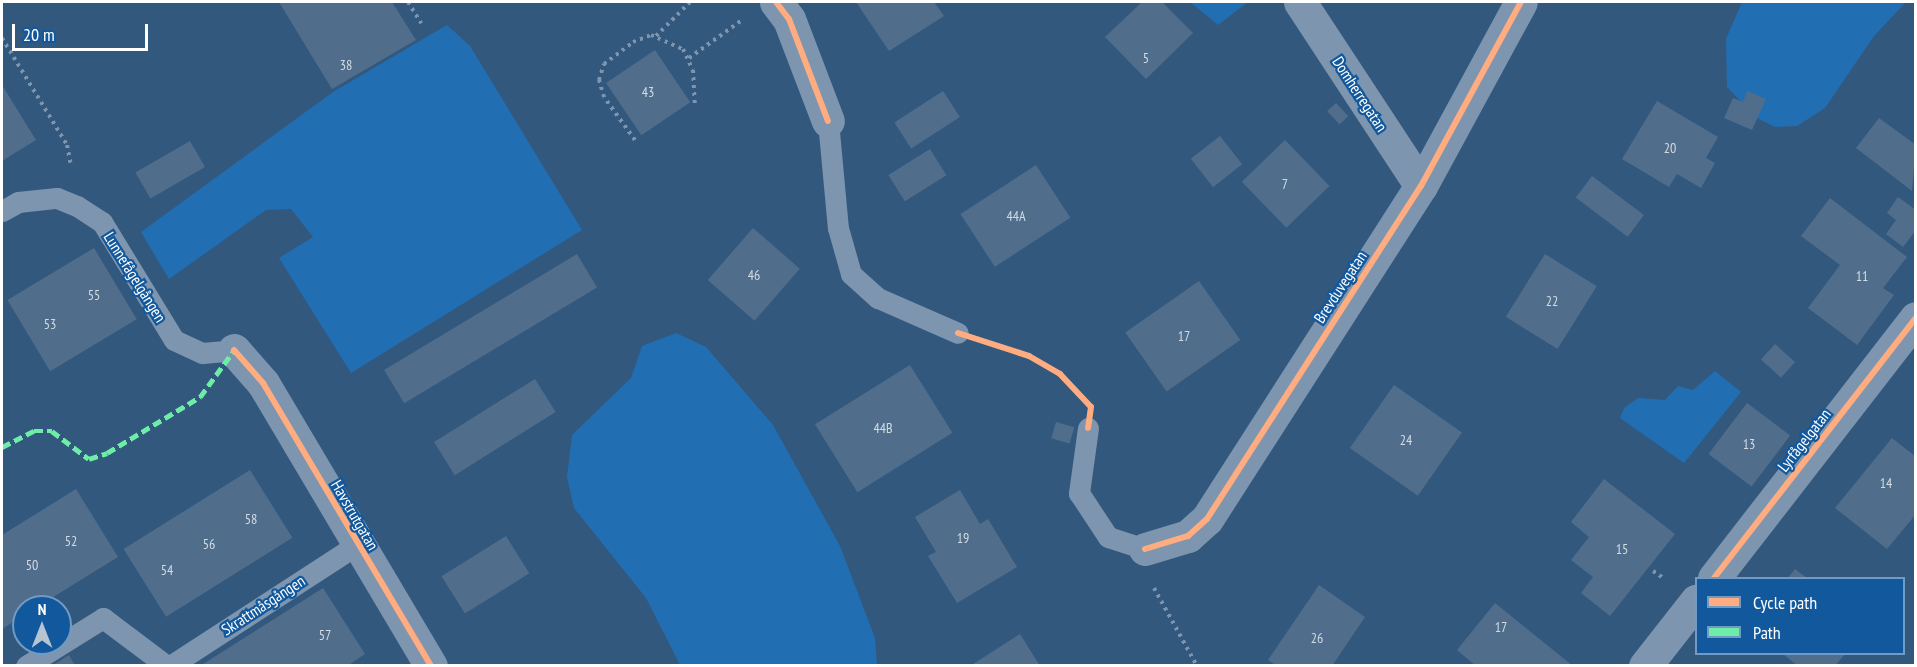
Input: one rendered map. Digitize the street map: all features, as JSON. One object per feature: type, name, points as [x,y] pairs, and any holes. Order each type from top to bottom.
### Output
[{"type":"street","name":"Domherregatan","points":[[1300,2],[1421,186]]},
{"type":"street","name":"Brevduvegatan","points":[[1145,549],[1188,536],[1207,519],[1421,186],[1521,2]]},
{"type":"street","points":[[763,8],[789,20],[828,121]]},
{"type":"street","name":"Lyrfågelgatan","points":[[1716,577],[1916,318]]},
{"type":"street","name":"Havstrutgatan","points":[[234,350],[263,383],[356,545],[431,666]]},
{"type":"street","points":[[1645,666],[1695,601]]},
{"type":"lane","points":[[828,121],[838,228],[851,274],[878,298],[958,333]]},
{"type":"lane","name":"Lunnefågelgången","points":[[2,210],[18,202],[57,198],[77,206],[102,222],[174,340],[202,353],[234,350]]},
{"type":"lane","points":[[1088,429],[1079,493],[1108,537],[1145,549]]},
{"type":"lane","name":"Skrattmåsgången","points":[[26,666],[103,618],[169,666],[356,545]]},
{"type":"path","points":[[408,2],[421,23]]},
{"type":"path","points":[[635,140],[604,97],[599,73],[604,64],[633,42],[655,36],[690,2]]},
{"type":"path","points":[[689,57],[763,8]]},
{"type":"path","points":[[655,36],[675,43],[689,57],[696,85],[694,105]]},
{"type":"path","points":[[2,38],[67,145],[77,206]]},
{"type":"path","points":[[1145,549],[1156,600],[1197,666]]},
{"type":"shaded area","points":[[1190,2],[1248,2],[1218,25]]},
{"type":"shaded area","points":[[1742,2],[1906,2],[1874,36],[1825,108],[1797,126],[1775,127],[1757,118],[1727,87],[1726,39]]},
{"type":"shaded area","points":[[447,25],[470,46],[582,230],[351,373],[279,258],[313,237],[291,209],[266,210],[169,279],[141,232],[333,92]]},
{"type":"shaded area","points":[[676,333],[706,347],[773,425],[840,546],[875,638],[877,665],[680,665],[646,598],[574,508],[567,477],[572,435],[631,378],[642,346]]},
{"type":"shaded area","points":[[1715,371],[1741,392],[1684,463],[1620,418],[1624,408],[1638,398],[1665,400],[1678,386],[1693,390]]},
{"type":"building","points":[[279,2],[392,2],[416,40],[332,89]]},
{"type":"building","points":[[856,2],[934,2],[944,16],[889,51]]},
{"type":"building","points":[[1142,2],[1162,2],[1193,33],[1146,79],[1105,37]]},
{"type":"building","points":[[655,50],[690,102],[641,135],[606,83]]},
{"type":"building","points":[[2,85],[36,140],[2,161]]},
{"type":"building","points":[[943,91],[960,117],[911,149],[894,123]]},
{"type":"building","points":[[1747,91],[1766,99],[1752,130],[1724,118],[1733,98],[1743,102]]},
{"type":"building","points":[[1657,101],[1718,137],[1706,158],[1715,163],[1701,188],[1677,174],[1669,187],[1622,159]]},
{"type":"building","points":[[1336,103],[1348,116],[1339,124],[1327,111]]},
{"type":"building","points":[[1879,118],[1916,145],[1912,191],[1856,148]]},
{"type":"building","points":[[1220,136],[1242,164],[1213,187],[1191,159]]},
{"type":"building","points":[[1285,140],[1329,186],[1286,228],[1242,182]]},
{"type":"building","points":[[190,141],[205,167],[150,198],[135,173]]},
{"type":"building","points":[[930,149],[946,175],[905,201],[888,175]]},
{"type":"building","points":[[1036,165],[1070,218],[995,267],[961,214]]},
{"type":"building","points":[[1592,176],[1644,215],[1628,237],[1576,198]]},
{"type":"building","points":[[1898,197],[1916,210],[1916,230],[1903,247],[1886,234],[1896,220],[1887,213]]},
{"type":"building","points":[[1830,198],[1907,257],[1883,288],[1894,295],[1857,345],[1808,308],[1840,265],[1801,236]]},
{"type":"building","points":[[753,228],[800,269],[755,321],[708,280]]},
{"type":"building","points":[[94,248],[137,319],[50,371],[7,300]]},
{"type":"building","points":[[577,254],[597,287],[404,403],[384,370]]},
{"type":"building","points":[[1545,254],[1597,286],[1558,349],[1506,317]]},
{"type":"building","points":[[1199,281],[1240,340],[1167,392],[1125,333]]},
{"type":"building","points":[[1775,344],[1795,362],[1781,378],[1761,360]]},
{"type":"building","points":[[910,365],[952,433],[857,492],[815,424]]},
{"type":"building","points":[[535,379],[556,412],[455,475],[434,442]]},
{"type":"building","points":[[1394,385],[1462,433],[1418,496],[1350,448]]},
{"type":"building","points":[[1747,403],[1790,435],[1752,487],[1708,454]]},
{"type":"building","points":[[1056,422],[1074,427],[1070,444],[1051,438]]},
{"type":"building","points":[[1892,438],[1916,457],[1916,514],[1887,549],[1835,508]]},
{"type":"building","points":[[250,470],[292,538],[166,617],[124,549]]},
{"type":"building","points":[[1604,479],[1675,534],[1610,616],[1581,593],[1593,577],[1571,560],[1589,537],[1571,522]]},
{"type":"building","points":[[76,489],[118,557],[56,595],[12,595],[12,623],[2,629],[2,535]]},
{"type":"building","points":[[960,490],[980,524],[988,519],[1017,567],[957,603],[928,556],[936,552],[915,517]]},
{"type":"building","points":[[506,536],[529,573],[465,614],[442,576]]},
{"type":"building","points":[[1795,569],[1806,577],[1789,577]]},
{"type":"building","points":[[1319,585],[1365,617],[1332,666],[1277,666],[1268,660]]},
{"type":"building","points":[[323,588],[365,654],[347,666],[200,666]]},
{"type":"building","points":[[1495,603],[1573,666],[1476,666],[1457,650]]},
{"type":"building","points":[[1020,634],[1040,666],[970,666]]},
{"type":"building","points":[[69,655],[75,666],[52,666]]},
{"type":"building","points":[[1784,655],[1844,655],[1835,666],[1798,666]]},
{"type":"marked path","points":[[2,447],[34,431],[52,431],[89,459],[107,453],[200,397],[234,350]]},
{"type":"cycle path","points":[[776,2],[789,19],[828,121]]},
{"type":"cycle path","points":[[1145,549],[1188,536],[1207,519],[1421,186],[1521,2]]},
{"type":"cycle path","points":[[1715,577],[1916,318]]},
{"type":"cycle path","points":[[958,333],[1029,356],[1060,374],[1091,407],[1088,428]]},
{"type":"cycle path","points":[[234,350],[263,383],[431,666]]}]
